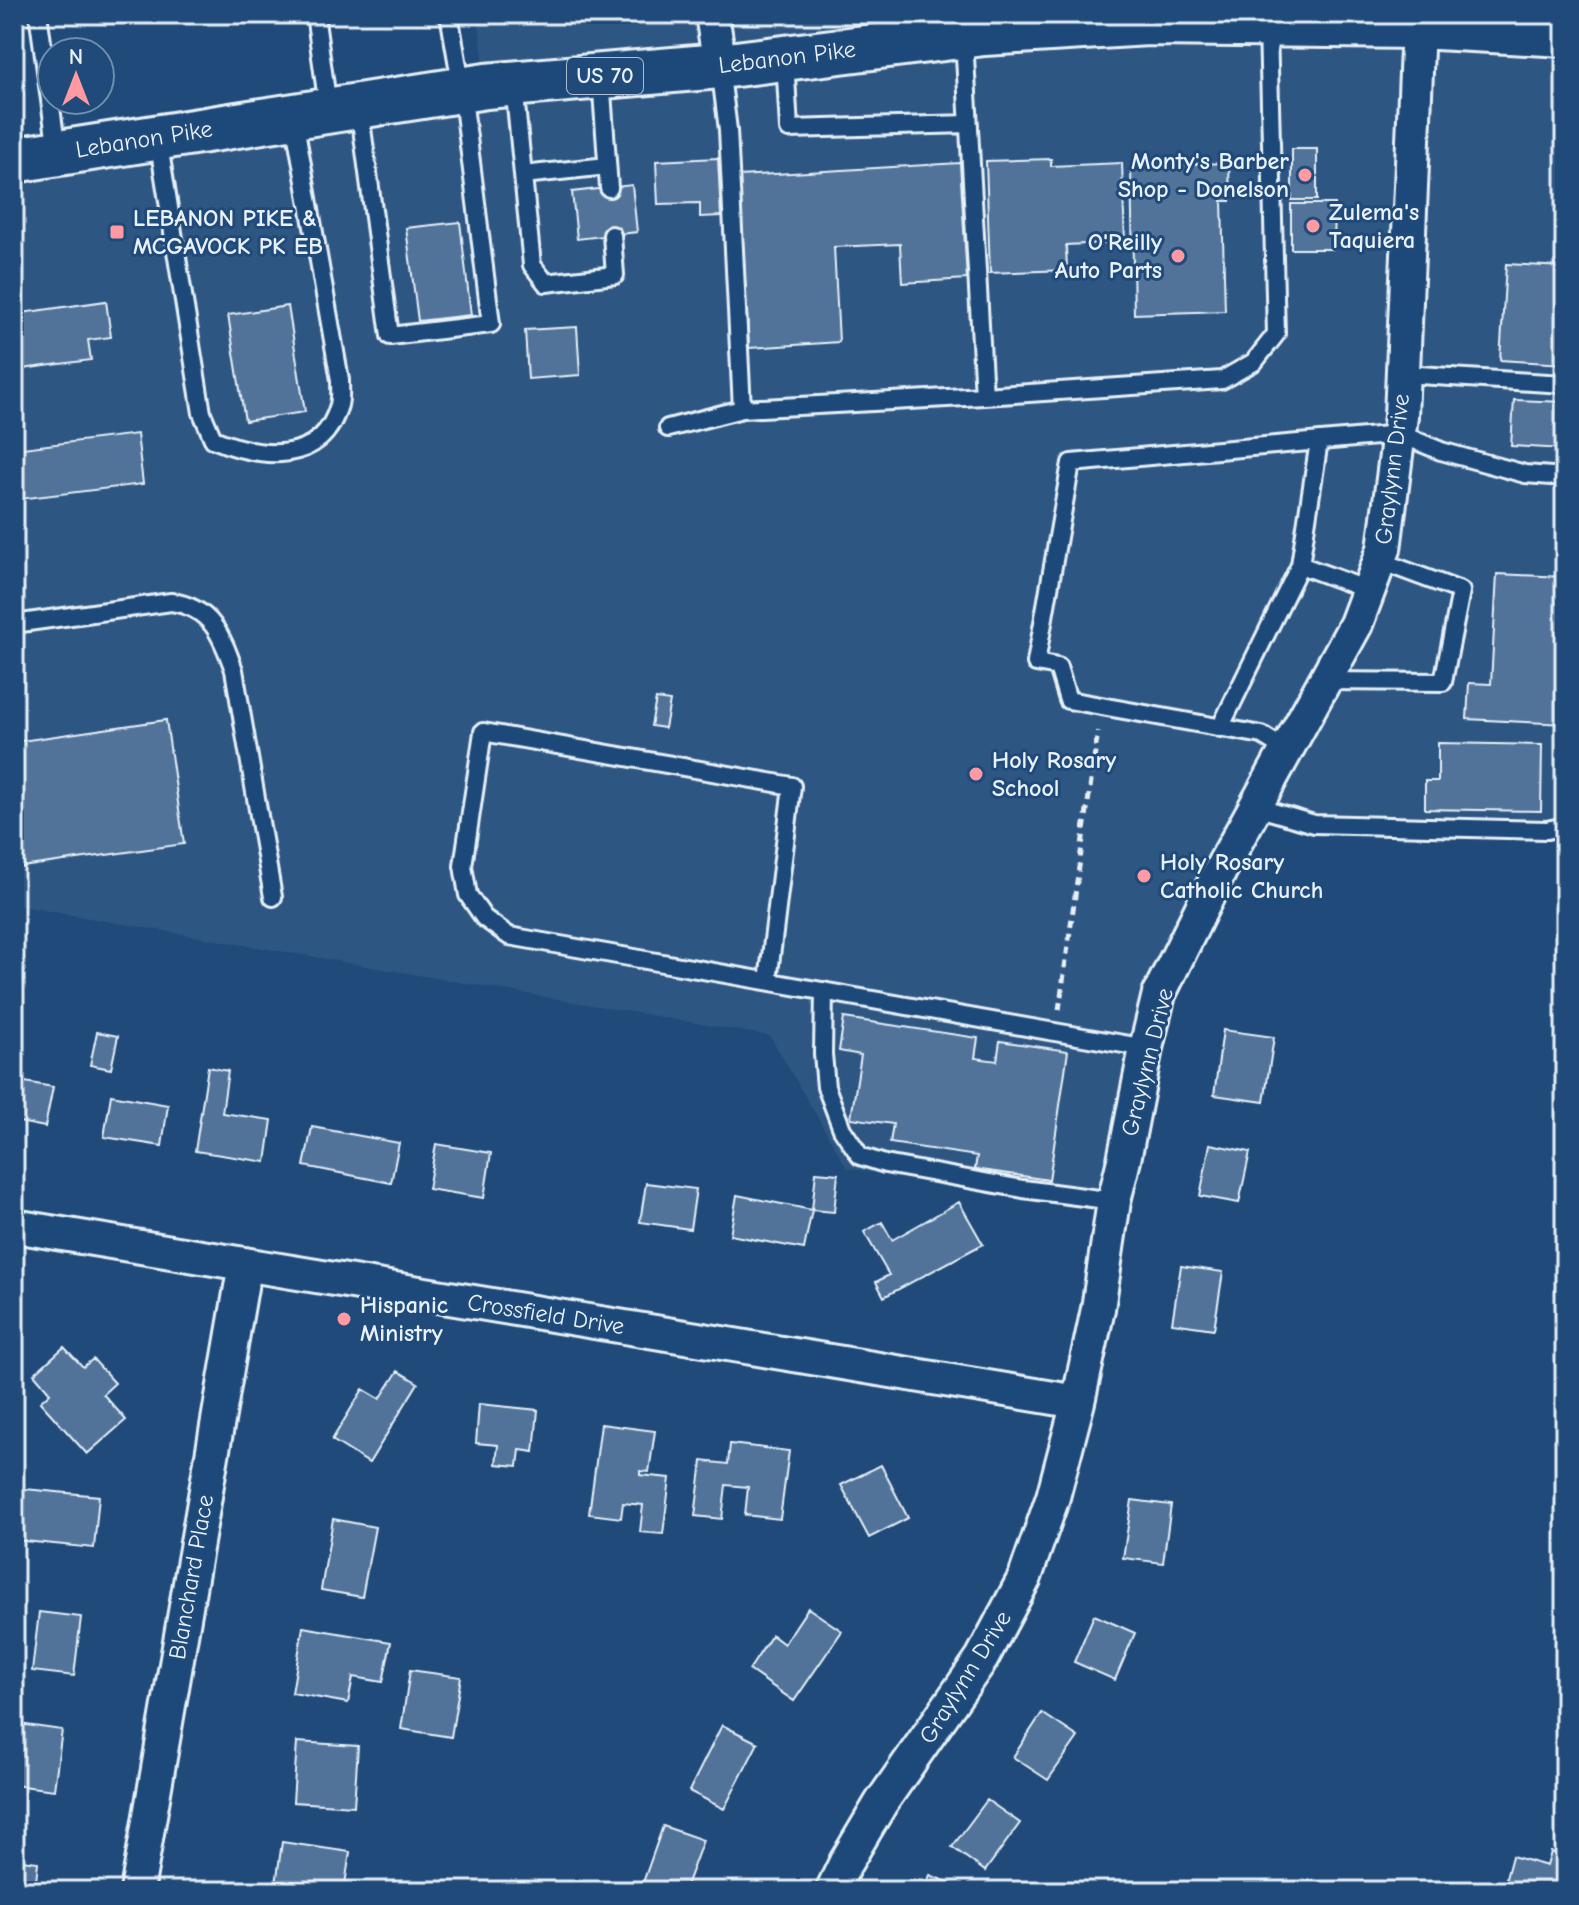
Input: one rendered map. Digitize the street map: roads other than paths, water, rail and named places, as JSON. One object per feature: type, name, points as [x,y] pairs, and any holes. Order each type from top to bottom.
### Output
[{"type":"main road","name":"Lebanon Pike","points":[[14,160],[462,89],[720,66],[916,34],[964,35],[1148,19],[1418,20],[1565,34]]},
{"type":"street","points":[[712,14],[720,66]]},
{"type":"street","name":"Graylynn Drive","points":[[832,1891],[881,1803],[982,1658],[1025,1577],[1053,1497],[1078,1402],[1098,1309],[1114,1201],[1159,994],[1221,869],[1356,624],[1384,549],[1400,434],[1418,20]]},
{"type":"street","name":"Crossfield Drive","points":[[14,1226],[1078,1402]]},
{"type":"street","name":"Blanchard Place","points":[[137,1891],[245,1264]]},
{"type":"lane","points":[[40,14],[58,153]]},
{"type":"lane","points":[[158,137],[202,413],[213,439],[252,452],[288,454],[314,444],[330,424],[339,404],[340,380],[327,110],[315,14]]},
{"type":"lane","points":[[327,110],[390,336],[491,324],[462,89],[449,14]]},
{"type":"lane","points":[[668,428],[742,409],[1222,380],[1254,362],[1276,334],[1268,19]]},
{"type":"lane","points":[[964,35],[984,396]]},
{"type":"lane","points":[[785,57],[789,129],[969,124]]},
{"type":"lane","points":[[720,66],[728,130],[742,409]]},
{"type":"lane","points":[[601,76],[609,188]]},
{"type":"lane","points":[[514,83],[532,265],[546,283],[615,275],[612,235]]},
{"type":"lane","points":[[523,175],[607,166]]},
{"type":"lane","points":[[1403,374],[1565,384]]},
{"type":"lane","points":[[1286,750],[1262,735],[1068,700],[1058,667],[1036,663],[1071,463],[1400,434],[1441,451],[1525,474],[1565,477]]},
{"type":"lane","points":[[1220,728],[1300,565],[1319,441]]},
{"type":"lane","points":[[1323,681],[1443,682],[1461,591],[1380,561]]},
{"type":"lane","points":[[1300,565],[1368,590]]},
{"type":"lane","points":[[14,624],[171,602],[198,609],[226,646],[234,670],[273,897]]},
{"type":"lane","points":[[768,981],[792,786],[483,732],[463,866],[468,895],[484,918],[509,936],[1146,1048]]},
{"type":"lane","points":[[1256,807],[1314,824],[1547,830],[1565,826]]},
{"type":"lane","points":[[824,991],[826,1087],[842,1129],[860,1156],[885,1164],[1023,1189],[1114,1201]]},
{"type":"place","name":"Monty's Barber Shop - Donelson","points":[[1305,175]]},
{"type":"place","name":"Zulema's Taquiera","points":[[1313,226]]},
{"type":"place","name":"LEBANON PIKE & MCGAVOCK PK EB","points":[[117,232]]},
{"type":"place","name":"O'Reilly Auto Parts","points":[[1178,256]]},
{"type":"place","name":"Holy Rosary School","points":[[976,774]]},
{"type":"place","name":"Holy Rosary Catholic Church","points":[[1144,876]]},
{"type":"place","name":"Hispanic Ministry","points":[[344,1319]]}]
